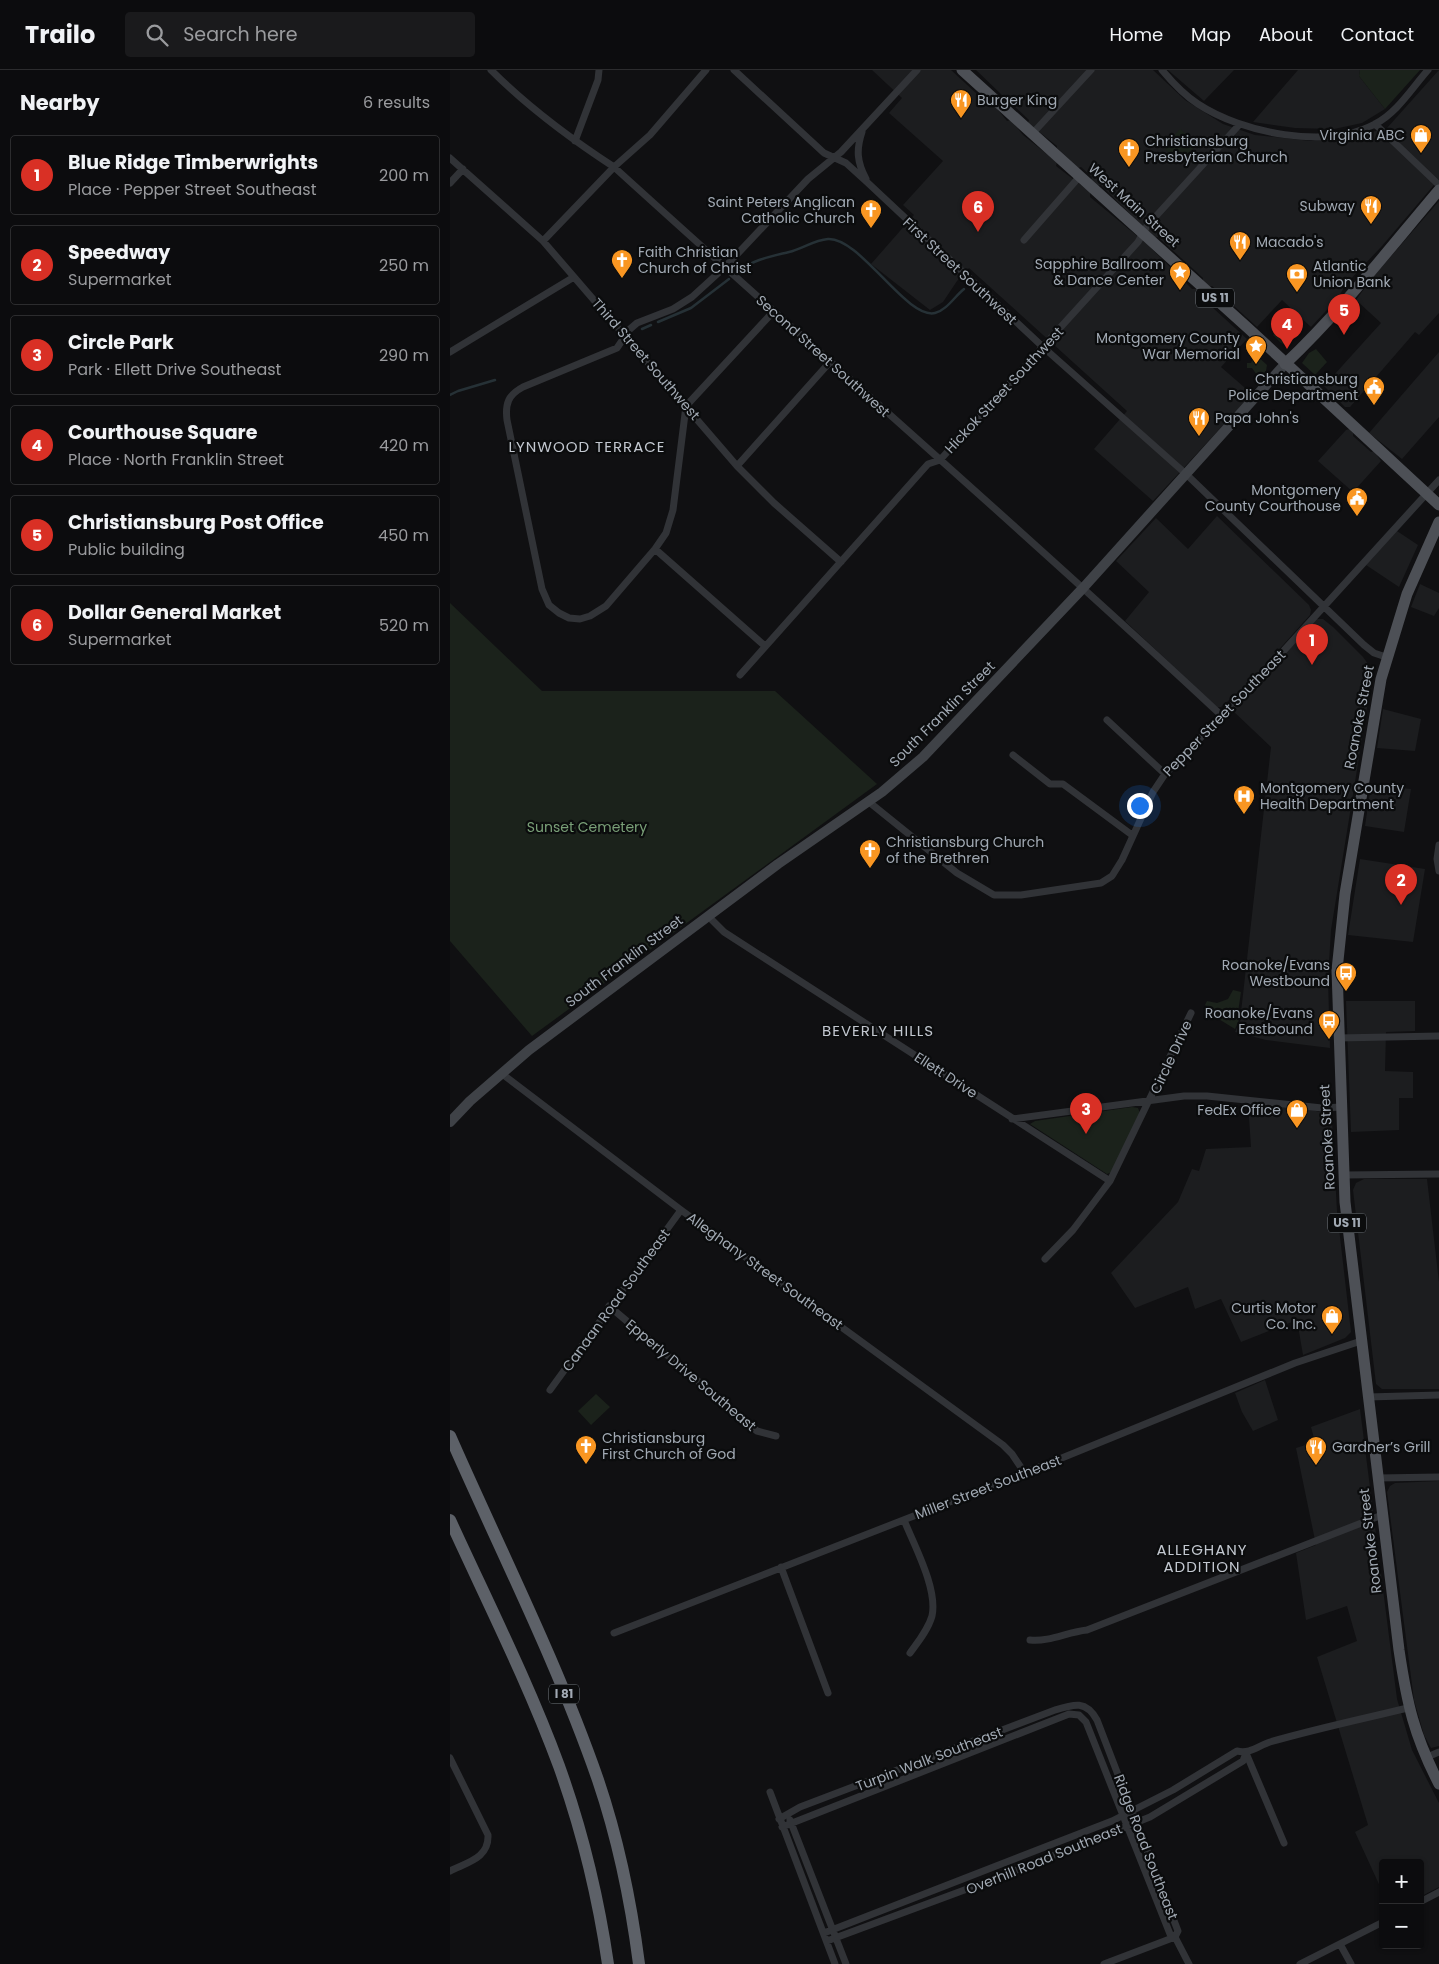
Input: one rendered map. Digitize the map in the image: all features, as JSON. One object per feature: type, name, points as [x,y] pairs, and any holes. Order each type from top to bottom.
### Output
[{"type":"highway","name":"I 81","points":[[450,1436],[550,1661],[598,1781],[626,1883],[639,1964]]},
{"type":"highway","name":"I 81","points":[[450,1520],[519,1670],[558,1765],[588,1861],[608,1964]]},
{"type":"main road","name":"West Main Street","points":[[962,70],[1285,364]]},
{"type":"main road","points":[[1285,364],[1311,340],[1350,296],[1439,190]]},
{"type":"main road","name":"South Franklin Street","points":[[450,1122],[501,1073],[557,1028],[778,864],[869,802],[923,757],[1084,587],[1285,364]]},
{"type":"main road","name":"US 11","points":[[1285,364],[1439,505]]},
{"type":"main road","name":"Roanoke Street","points":[[1439,522],[1407,594],[1386,657],[1370,731],[1340,925],[1337,970],[1344,1175],[1361,1341],[1382,1515],[1408,1708],[1425,1758],[1439,1784]]},
{"type":"street","name":"Second Street Southwest","points":[[491,70],[507,87],[575,141],[614,167],[726,266],[773,312],[1084,587],[1221,715]]},
{"type":"street","points":[[575,141],[598,80],[599,70]]},
{"type":"street","points":[[543,241],[614,167],[650,135],[706,70]]},
{"type":"street","name":"First Street Southwest","points":[[734,70],[824,153],[846,163],[868,183],[1043,348],[1186,474],[1364,646],[1374,653],[1386,657]]},
{"type":"street","points":[[773,312],[686,406],[673,510],[666,533],[655,549],[598,613],[580,619],[558,614],[549,605],[542,589],[507,420],[506,408],[508,399],[514,392],[523,387],[617,348],[630,329],[637,324],[674,309],[692,297],[726,266],[808,179],[834,158],[863,129],[917,70]]},
{"type":"street","points":[[1032,134],[1091,70]]},
{"type":"street","points":[[1162,70],[1198,104],[1239,125],[1276,133],[1309,136],[1337,134],[1375,124],[1392,112],[1428,70]]},
{"type":"street","points":[[1375,124],[1439,185]]},
{"type":"street","name":"Hickok Street Southwest","points":[[740,675],[928,464],[940,460],[1043,348],[1138,242],[1182,186],[1239,125]]},
{"type":"street","points":[[863,129],[857,152],[861,169],[868,183]]},
{"type":"street","name":"Third Street Southwest","points":[[450,158],[543,241],[737,466],[774,503],[841,562]]},
{"type":"street","points":[[450,183],[462,169]]},
{"type":"street","points":[[1024,240],[1080,176]]},
{"type":"street","points":[[450,352],[574,277]]},
{"type":"street","points":[[737,466],[830,362]]},
{"type":"street","name":"Pepper Street Southeast","points":[[869,802],[966,879],[986,891],[1003,896],[1101,883],[1112,876],[1122,860],[1132,835],[1165,774],[1221,715],[1258,680],[1323,605],[1439,480]]},
{"type":"street","points":[[655,549],[765,646]]},
{"type":"street","points":[[1107,720],[1165,774]]},
{"type":"street","points":[[1013,755],[1050,784],[1063,784],[1132,835]]},
{"type":"street","points":[[1439,844],[1437,859],[1439,871]]},
{"type":"street","name":"Ellett Drive","points":[[708,916],[724,932],[1110,1181]]},
{"type":"street","name":"Circle Drive","points":[[1045,1259],[1073,1230],[1110,1181],[1191,1013]]},
{"type":"street","points":[[1338,1038],[1439,1036]]},
{"type":"street","name":"Alleghany Street Southeast","points":[[501,1073],[682,1210],[1003,1445],[1012,1454],[1024,1472]]},
{"type":"street","points":[[1012,1119],[1184,1096],[1207,1096],[1322,1108],[1341,1107]]},
{"type":"street","points":[[1344,1175],[1439,1174]]},
{"type":"street","name":"Canaan Road Southeast","points":[[550,1390],[609,1306],[682,1210]]},
{"type":"street","name":"Epperly Drive Southeast","points":[[609,1306],[758,1431],[776,1436]]},
{"type":"street","name":"Miller Street Southeast","points":[[614,1632],[904,1520],[1295,1363],[1361,1341]]},
{"type":"street","points":[[1368,1396],[1439,1395]]},
{"type":"street","points":[[1378,1478],[1439,1477]]},
{"type":"street","points":[[1030,1640],[1040,1641],[1070,1632],[1087,1630],[1382,1515]]},
{"type":"street","points":[[904,1520],[929,1584],[933,1603],[932,1617],[910,1653]]},
{"type":"street","points":[[782,1567],[828,1693]]},
{"type":"street","name":"Ridge Road Southeast","points":[[1079,1715],[1086,1722],[1170,1934],[1175,1936],[1178,1930],[1097,1720],[1091,1710],[1081,1705]]},
{"type":"street","name":"Turpin Walk Southeast","points":[[779,1819],[800,1807],[1055,1710],[1081,1705]]},
{"type":"street","name":"Overhill Road Southeast","points":[[824,1933],[1123,1816],[1238,1751],[1246,1753],[1262,1745],[1287,1737],[1408,1708]]},
{"type":"street","name":"Turpin Walk Southeast","points":[[782,1827],[1069,1714],[1079,1715]]},
{"type":"street","points":[[1425,1758],[1439,1752]]},
{"type":"street","points":[[1246,1753],[1284,1843]]},
{"type":"street","name":"Overhill Road Southeast","points":[[827,1941],[994,1879],[1150,1817],[1244,1761],[1246,1753]]},
{"type":"street","points":[[450,1758],[488,1835],[488,1846],[482,1855],[450,1871]]},
{"type":"street","points":[[770,1792],[835,1964]]},
{"type":"street","points":[[789,1815],[846,1964]]},
{"type":"street","points":[[1424,1900],[1439,1892]]},
{"type":"street","points":[[1300,1964],[1379,1924]]},
{"type":"street","points":[[1104,1964],[1175,1936],[1189,1964]]},
{"type":"street","points":[[1340,1944],[1351,1964]]},
{"type":"shaded area","points":[[872,70],[951,70],[990,106],[994,105],[1007,121],[1011,120],[1023,135],[1057,162],[1056,166],[1090,192],[1090,197],[1148,245],[1192,289],[1196,289],[1201,293],[1201,297],[1247,339],[1221,367],[1252,394],[1153,501],[1094,449],[1127,411],[969,268],[957,281],[943,302],[930,310],[871,264],[914,215],[903,205],[943,161],[889,113],[902,98]]},
{"type":"shaded area","points":[[976,70],[1153,70],[1185,100],[1223,124],[1255,135],[1311,141],[1350,138],[1387,128],[1439,70],[1439,179],[1382,246],[1346,284],[1338,298],[1311,327],[1282,300],[1257,327],[1212,286],[1208,287],[1203,282],[1203,278],[1158,237],[1154,238],[1101,185],[1097,186],[1091,180],[1092,177],[1081,167],[1078,168],[1057,146],[1028,123],[1029,120],[1012,104],[1009,105],[1003,99],[1003,96]]},
{"type":"shaded area","points":[[1168,70],[1234,70],[1204,101]]},
{"type":"shaded area","points":[[1298,70],[1360,70],[1359,76],[1385,109],[1362,123],[1334,129],[1295,128],[1253,122]]},
{"type":"shaded area","points":[[1439,201],[1439,313],[1419,335],[1415,332],[1350,407],[1345,407],[1324,386],[1381,323],[1356,300],[1372,278]]},
{"type":"shaded area","points":[[1439,352],[1439,417],[1402,459],[1369,433]]},
{"type":"shaded area","points":[[1349,429],[1353,436],[1371,452],[1374,451],[1381,461],[1353,492],[1318,461]]},
{"type":"shaded area","points":[[1217,516],[1309,605],[1311,610],[1310,615],[1249,683],[1221,707],[1217,707],[1125,621],[1149,592],[1116,561],[1156,518],[1188,549]]},
{"type":"shaded area","points":[[1397,531],[1418,545],[1399,587],[1366,565]]},
{"type":"shaded area","points":[[1420,584],[1439,593],[1439,608],[1434,616],[1411,607]]},
{"type":"shaded area","points":[[1316,619],[1323,619],[1333,627],[1363,657],[1373,671],[1331,930],[1328,979],[1330,1048],[1266,1040],[1235,1032],[1240,1021],[1271,747],[1232,710]]},
{"type":"shaded area","points":[[1383,709],[1421,719],[1415,751],[1377,748]]},
{"type":"shaded area","points":[[1371,785],[1411,789],[1404,832],[1365,826]]},
{"type":"shaded area","points":[[1360,859],[1425,869],[1413,942],[1348,935]]},
{"type":"shaded area","points":[[1346,1001],[1415,1001],[1415,1031],[1386,1032],[1385,1071],[1413,1072],[1413,1098],[1399,1098],[1399,1130],[1351,1132]]},
{"type":"shaded area","points":[[1248,1103],[1313,1110],[1328,1115],[1332,1121],[1337,1211],[1351,1332],[1345,1338],[1303,1355],[1297,1320],[1241,1342],[1221,1299],[1195,1309],[1188,1287],[1135,1308],[1111,1273],[1178,1202],[1192,1169],[1199,1171],[1206,1149],[1251,1147]]},
{"type":"shaded area","points":[[1364,1179],[1427,1179],[1439,1282],[1439,1389],[1382,1389],[1376,1384],[1353,1190],[1356,1183]]},
{"type":"shaded area","points":[[1265,1380],[1278,1420],[1253,1431],[1242,1412],[1235,1393]]},
{"type":"shaded area","points":[[1360,1409],[1397,1699],[1412,1750],[1439,1803],[1439,1887],[1424,1895],[1424,1859],[1379,1859],[1379,1884],[1355,1832],[1368,1825],[1317,1657],[1357,1641],[1347,1606],[1306,1620],[1296,1553],[1316,1545],[1296,1448],[1315,1442],[1311,1427]]},
{"type":"shaded area","points":[[1439,1481],[1439,1746],[1431,1748],[1424,1735],[1414,1700],[1387,1492],[1390,1486],[1395,1483]]},
{"type":"green space","points":[[1360,70],[1420,70],[1385,109],[1359,76]]},
{"type":"green space","points":[[1180,129],[1197,144],[1180,163],[1163,147]]},
{"type":"green space","points":[[1284,323],[1289,324],[1299,333],[1287,345],[1281,343],[1273,335]]},
{"type":"green space","points":[[1316,349],[1327,362],[1315,375],[1302,363],[1309,353]]},
{"type":"green space","points":[[1255,354],[1267,365],[1266,371],[1259,378],[1252,368],[1247,368],[1247,363],[1251,363]]},
{"type":"green space","name":"Sunset Cemetery","points":[[450,603],[542,691],[775,691],[877,784],[532,1036],[450,941]]},
{"type":"green space","points":[[1233,990],[1241,992],[1237,1019],[1239,1020],[1235,1029],[1217,1018],[1205,1005],[1207,1001],[1217,1003],[1228,999]]},
{"type":"green space","points":[[1132,1107],[1138,1108],[1140,1113],[1112,1172],[1107,1174],[1030,1124],[1035,1121]]},
{"type":"green space","points":[[596,1394],[610,1407],[591,1425],[578,1411]]},
{"type":"waterway","points":[[740,271],[756,261],[794,251],[828,239],[841,242],[854,251],[869,263],[897,292],[924,312],[935,313],[939,311],[947,306],[964,289]]},
{"type":"waterway","points":[[658,322],[691,308],[729,279]]},
{"type":"waterway","points":[[642,329],[651,325]]},
{"type":"waterway","points":[[450,395],[495,380]]},
{"type":"place","name":"Burger King","points":[[961,119]]},
{"type":"place","name":"Virginia ABC","points":[[1421,154]]},
{"type":"place","name":"Christiansburg Presbyterian Church","points":[[1129,168]]},
{"type":"place","name":"Subway","points":[[1371,225]]},
{"type":"place","name":"Saint Peters Anglican Catholic Church","points":[[871,229]]},
{"type":"place","name":"Dollar General Market","points":[[978,232]]},
{"type":"place","name":"Macado's","points":[[1240,261]]},
{"type":"place","name":"Faith Christian Church of Christ","points":[[622,279]]},
{"type":"place","name":"Sapphire Ballroom & Dance Center","points":[[1180,291]]},
{"type":"place","name":"Atlantic Union Bank","points":[[1297,293]]},
{"type":"place","name":"Christiansburg Post Office","points":[[1344,335]]},
{"type":"place","name":"Courthouse Square","points":[[1287,349]]},
{"type":"place","name":"Montgomery County War Memorial","points":[[1256,365]]},
{"type":"place","name":"Christiansburg Police Department","points":[[1374,406]]},
{"type":"place","name":"Papa John's","points":[[1199,437]]},
{"type":"place","name":"Montgomery County Courthouse","points":[[1357,517]]},
{"type":"place","name":"Blue Ridge Timberwrights","points":[[1312,665]]},
{"type":"place","name":"Montgomery County Health Department","points":[[1244,815]]},
{"type":"place","name":"Christiansburg Church of the Brethren","points":[[870,869]]},
{"type":"place","name":"Speedway","points":[[1401,905]]},
{"type":"place","name":"Roanoke/Evans Westbound","points":[[1346,992]]},
{"type":"place","name":"Roanoke/Evans Eastbound","points":[[1329,1040]]},
{"type":"place","name":"FedEx Office","points":[[1297,1129]]},
{"type":"place","name":"Circle Park","points":[[1086,1134]]},
{"type":"place","name":"Curtis Motor Co. Inc.","points":[[1332,1335]]},
{"type":"place","name":"Christiansburg First Church of God","points":[[586,1465]]},
{"type":"place","name":"Gardner’s Grill","points":[[1316,1466]]},
{"type":"district","name":"LYNWOOD TERRACE","points":[[587,447]]},
{"type":"district","name":"BEVERLY HILLS","points":[[878,1031]]},
{"type":"district","name":"ALLEGHANY ADDITION","points":[[1202,1558]]}]
